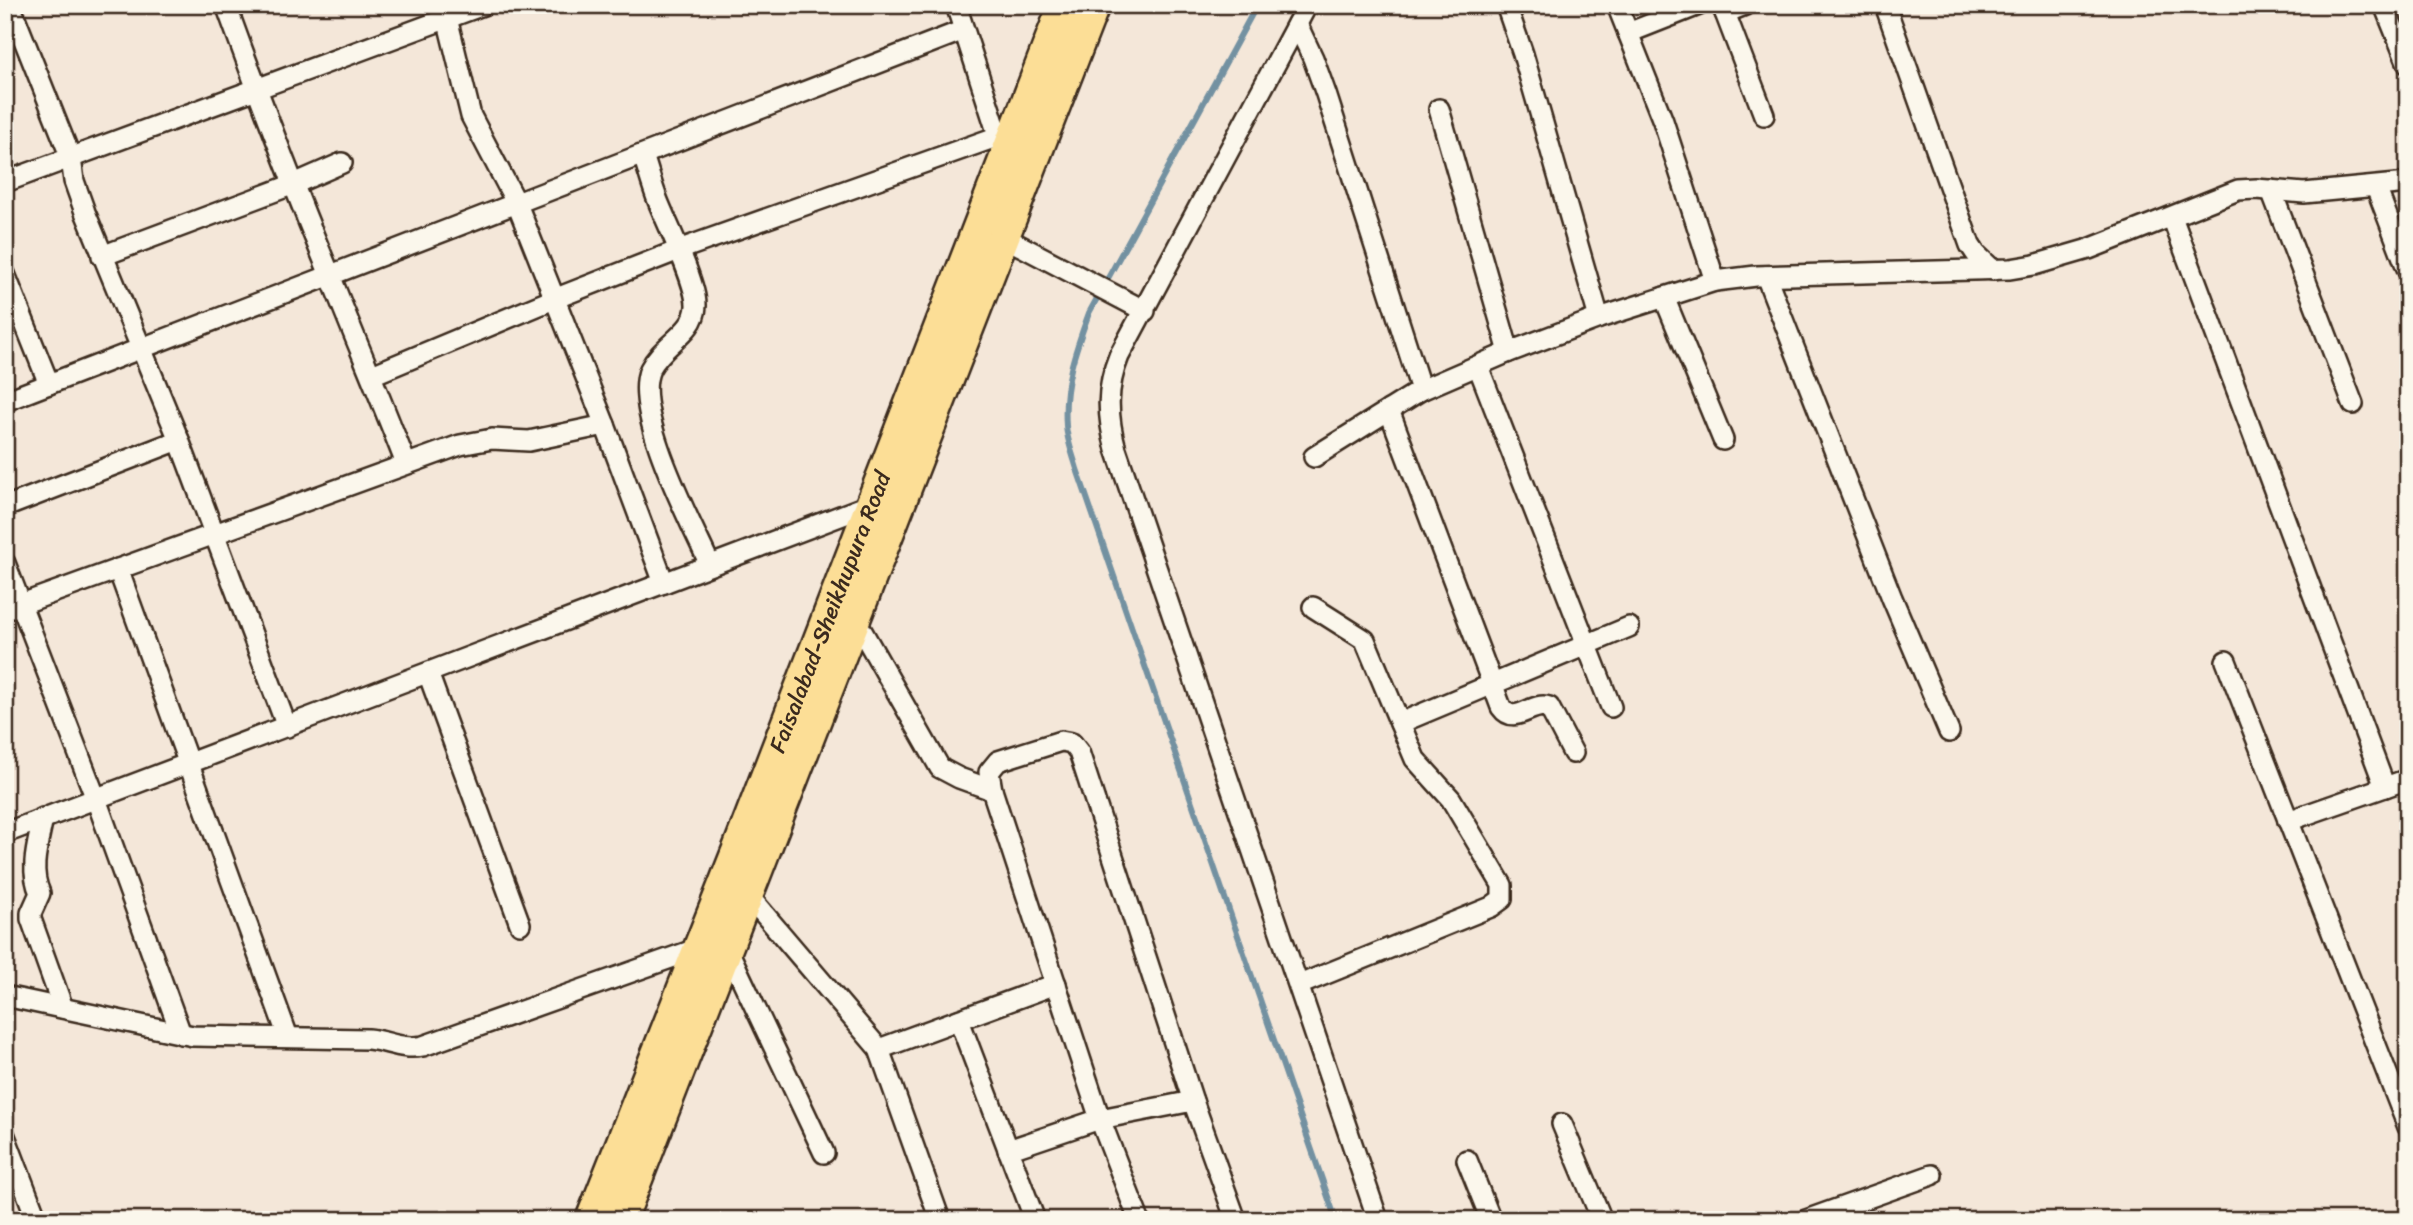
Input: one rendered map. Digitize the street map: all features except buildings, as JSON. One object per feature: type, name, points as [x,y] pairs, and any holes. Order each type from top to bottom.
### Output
[{"type":"highway","name":"Faisalabad-Sheikhupura Road","points":[[591,1220],[713,948],[747,894],[855,617],[992,231],[1002,147],[1064,5]]},
{"type":"highway","name":"Faisalabad-Sheikhupura Road","points":[[621,1220],[713,948],[869,505],[1094,5]]},
{"type":"street","points":[[9,5],[71,158],[74,181],[103,256],[179,439],[286,727]]},
{"type":"street","points":[[226,5],[256,89],[406,464]]},
{"type":"street","points":[[5,183],[256,89],[445,12],[483,5]]},
{"type":"street","points":[[372,375],[678,250],[1002,147],[956,5]]},
{"type":"street","points":[[1307,5],[1113,370],[1109,385],[1110,424],[1120,462],[1378,1220]]},
{"type":"street","points":[[1506,5],[1523,54],[1599,318]]},
{"type":"street","points":[[1617,5],[1663,121],[1715,281]]},
{"type":"street","points":[[1628,33],[1699,5]]},
{"type":"street","points":[[1745,5],[1723,9],[1764,115]]},
{"type":"street","points":[[1885,5],[1970,245],[1993,270]]},
{"type":"street","points":[[2384,5],[2408,64]]},
{"type":"street","points":[[445,12],[471,116],[517,204],[605,425],[664,583]]},
{"type":"street","points":[[1297,24],[1326,94],[1421,390]]},
{"type":"street","points":[[5,401],[964,30]]},
{"type":"street","points":[[1439,109],[1509,352]]},
{"type":"street","points":[[643,155],[696,299],[695,318],[655,359],[648,374],[647,397],[651,425],[710,565]]},
{"type":"street","points":[[103,256],[294,184],[342,163]]},
{"type":"street","points":[[1314,457],[1421,390],[1509,352],[1599,318],[1715,281],[1766,276],[1993,270],[2034,265],[2089,249],[2238,190],[2304,193],[2408,183]]},
{"type":"street","points":[[2376,187],[2408,271]]},
{"type":"street","points":[[2271,190],[2353,404]]},
{"type":"street","points":[[2172,217],[2385,787]]},
{"type":"street","points":[[992,231],[1145,312]]},
{"type":"street","points":[[5,274],[49,384]]},
{"type":"street","points":[[1766,276],[1892,598],[1949,732]]},
{"type":"street","points":[[1664,297],[1723,440]]},
{"type":"street","points":[[1478,366],[1611,707]]},
{"type":"street","points":[[1389,410],[1501,707],[1510,715],[1543,705],[1549,707],[1573,753]]},
{"type":"street","points":[[13,607],[474,441],[529,441],[605,425]]},
{"type":"street","points":[[5,507],[179,439]]},
{"type":"street","points":[[5,833],[869,505]]},
{"type":"street","points":[[5,563],[13,607],[96,799],[181,1034]]},
{"type":"street","points":[[118,569],[191,763],[288,1037]]},
{"type":"street","points":[[1298,985],[1491,907],[1502,898],[1502,885],[1451,799],[1415,759],[1366,640],[1313,607]]},
{"type":"street","points":[[855,617],[940,768],[958,778],[992,790]]},
{"type":"street","points":[[1400,723],[1629,627]]},
{"type":"street","points":[[2227,661],[2408,1127]]},
{"type":"street","points":[[428,673],[520,924]]},
{"type":"street","points":[[1139,1220],[1100,1119],[992,790],[989,772],[998,761],[1061,741],[1072,743],[1079,752],[1193,1101],[1236,1220]]},
{"type":"street","points":[[2288,821],[2408,779]]},
{"type":"street","points":[[43,818],[34,865],[40,893],[31,919],[64,1008]]},
{"type":"street","points":[[747,894],[879,1049],[940,1220]]},
{"type":"street","points":[[5,996],[181,1034],[380,1040],[413,1048],[713,948],[824,1153]]},
{"type":"street","points":[[879,1049],[1056,984]]},
{"type":"street","points":[[959,1020],[1035,1220]]},
{"type":"street","points":[[1008,1150],[1100,1119],[1193,1101]]},
{"type":"street","points":[[1562,1124],[1602,1220]]},
{"type":"street","points":[[5,1136],[37,1220]]},
{"type":"street","points":[[1467,1160],[1492,1220]]},
{"type":"street","points":[[1807,1220],[1932,1175]]},
{"type":"waterway","points":[[1257,5],[1089,313],[1068,382],[1066,426],[1077,469],[1336,1220]]}]
